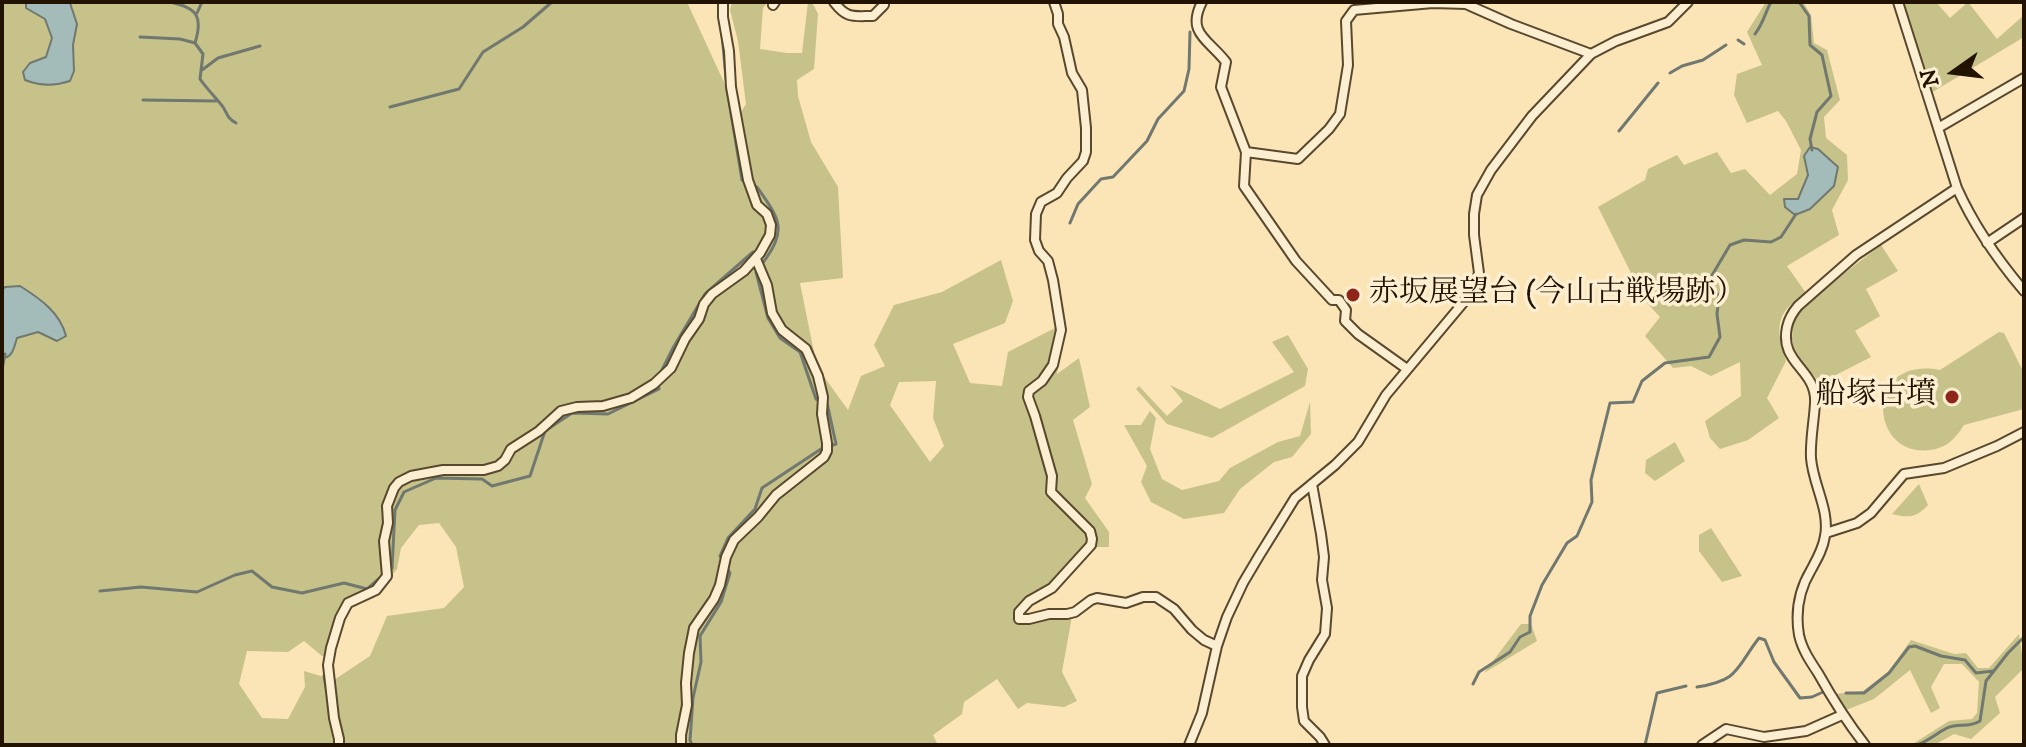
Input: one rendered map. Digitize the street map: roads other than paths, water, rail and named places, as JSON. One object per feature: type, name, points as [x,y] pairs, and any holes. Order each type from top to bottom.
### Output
[{"type":"street","points":[[339,745],[328,665],[331,648],[348,603],[376,590],[387,572],[384,541],[388,523],[387,506],[399,482],[411,476],[443,470],[484,470],[498,466],[511,449],[539,431],[561,411],[603,406],[631,398],[654,384],[671,368],[699,319],[704,304],[712,294],[744,271],[758,256],[770,235],[771,225],[767,214],[757,205],[748,180],[731,87],[723,2]]},
{"type":"street","points":[[834,2],[842,13],[873,16],[884,2]]},
{"type":"street","points":[[1054,2],[1072,73],[1082,90],[1086,152],[1083,161],[1057,193],[1041,202],[1036,214],[1035,240],[1048,261],[1061,330],[1053,365],[1042,381],[1029,391],[1028,397],[1052,476],[1051,492],[1090,531],[1092,539],[1091,545],[1052,588],[1029,601],[1019,612],[1019,619],[1075,612],[1097,598],[1126,603],[1143,597],[1156,597],[1174,609],[1204,640],[1217,646]]},
{"type":"street","points":[[1202,2],[1196,13],[1195,25],[1226,62],[1221,87],[1246,152],[1244,186],[1296,261],[1332,300],[1339,300],[1346,310],[1345,321],[1351,328],[1407,369]]},
{"type":"street","points":[[1189,745],[1202,713],[1227,617],[1243,583],[1295,498],[1358,442],[1386,395],[1475,285],[1479,273],[1474,214],[1477,195],[1491,170],[1532,116],[1591,54],[1616,41],[1668,22],[1688,2]]},
{"type":"street","points":[[1898,2],[1957,188],[1970,217],[2024,291]]},
{"type":"street","points":[[1246,152],[1298,159],[1329,129],[1340,114],[1348,65],[1346,21],[1354,10],[1433,3],[1466,4],[1591,54]]},
{"type":"street","points":[[1938,128],[2024,78]]},
{"type":"street","points":[[1865,745],[1842,715],[1799,636],[1799,596],[1822,550],[1826,533],[1825,512],[1811,462],[1815,391],[1810,379],[1791,358],[1786,346],[1786,334],[1790,315],[1856,255],[1957,188]]},
{"type":"street","points":[[1987,243],[2024,218]]},
{"type":"street","points":[[681,745],[694,628],[714,599],[724,561],[734,540],[776,495],[824,457],[827,447],[818,376],[806,349],[782,330],[772,313],[758,256]]},
{"type":"street","points":[[1826,533],[1857,523],[1871,513],[1904,474],[1944,468],[2024,432]]},
{"type":"street","points":[[1312,484],[1324,557],[1322,580],[1327,608],[1325,634],[1302,676],[1302,707],[1304,721],[1325,745]]},
{"type":"street","points":[[1702,745],[1726,729],[1764,737],[1806,731],[1842,715]]},
{"type":"water","points":[[26,2],[70,3],[77,24],[73,45],[74,71],[70,81],[48,85],[25,80],[23,72],[30,63],[46,57],[52,38],[45,19],[26,8]]},
{"type":"water","points":[[1810,147],[1818,149],[1838,167],[1834,186],[1810,209],[1795,215],[1785,207],[1784,199],[1798,199],[1808,175],[1804,156]]},
{"type":"water","points":[[20,286],[54,313],[66,336],[57,341],[38,332],[17,338],[11,354],[2,358],[2,290]]},
{"type":"waterway","points":[[170,2],[187,7],[196,15],[195,43],[203,54],[200,79],[236,123]]},
{"type":"waterway","points":[[197,13],[202,2]]},
{"type":"waterway","points":[[390,107],[459,89],[483,52],[523,27],[552,2]]},
{"type":"waterway","points":[[1755,34],[1771,2]]},
{"type":"waterway","points":[[1799,2],[1809,16],[1810,45],[1822,55],[1831,96],[1817,112],[1810,139],[1812,150]]},
{"type":"waterway","points":[[1070,223],[1078,204],[1101,179],[1113,177],[1147,141],[1158,119],[1184,91],[1189,69],[1190,32]]},
{"type":"waterway","points":[[722,34],[727,89],[742,180],[746,182]]},
{"type":"waterway","points":[[140,37],[195,43]]},
{"type":"waterway","points":[[1738,40],[1744,44]]},
{"type":"waterway","points":[[1670,73],[1703,60],[1726,45]]},
{"type":"waterway","points":[[202,70],[218,58],[260,46]]},
{"type":"waterway","points":[[1619,131],[1658,83]]},
{"type":"waterway","points":[[143,100],[216,101]]},
{"type":"waterway","points":[[753,185],[771,208],[778,225],[775,242],[762,264]]},
{"type":"waterway","points":[[1473,684],[1479,672],[1510,652],[1520,637],[1530,632],[1530,616],[1542,585],[1567,543],[1577,536],[1592,502],[1591,480],[1610,403],[1633,402],[1642,381],[1665,363],[1709,357],[1720,337],[1717,314],[1719,296],[1708,282],[1730,245],[1744,240],[1771,242],[1781,237],[1796,214]]},
{"type":"waterway","points":[[659,376],[705,294],[755,253]]},
{"type":"waterway","points":[[724,561],[720,556],[728,538],[755,509],[762,488],[821,449],[836,444],[827,403],[816,399],[800,352],[780,338],[768,318],[757,270]]},
{"type":"waterway","points":[[2,370],[5,354]]},
{"type":"waterway","points":[[390,570],[395,510],[404,492],[436,478],[482,479],[492,486],[530,476],[545,431],[572,413],[608,414],[659,389],[658,383]]},
{"type":"waterway","points":[[692,745],[693,698],[701,662],[700,636],[721,602],[730,573],[727,568]]},
{"type":"waterway","points":[[100,591],[141,587],[197,592],[252,571],[272,587],[302,593],[344,583],[367,589],[381,577]]},
{"type":"waterway","points":[[1917,745],[1951,726],[1971,725],[1980,721],[1986,681],[2024,637]]},
{"type":"waterway","points":[[1697,687],[1729,677],[1759,638],[1765,640],[1774,662],[1800,698],[1823,692]]},
{"type":"waterway","points":[[1846,693],[1864,693],[1889,673],[1909,647],[1915,646],[1941,656],[1965,660],[1976,673],[1993,671]]},
{"type":"waterway","points":[[324,676],[327,691]]},
{"type":"waterway","points":[[1645,745],[1657,693],[1686,686]]},
{"type":"place","name":"赤坂展望台 (今山古戦場跡）","points":[[1353,295]]},
{"type":"place","name":"船塚古墳","points":[[1952,397]]}]
